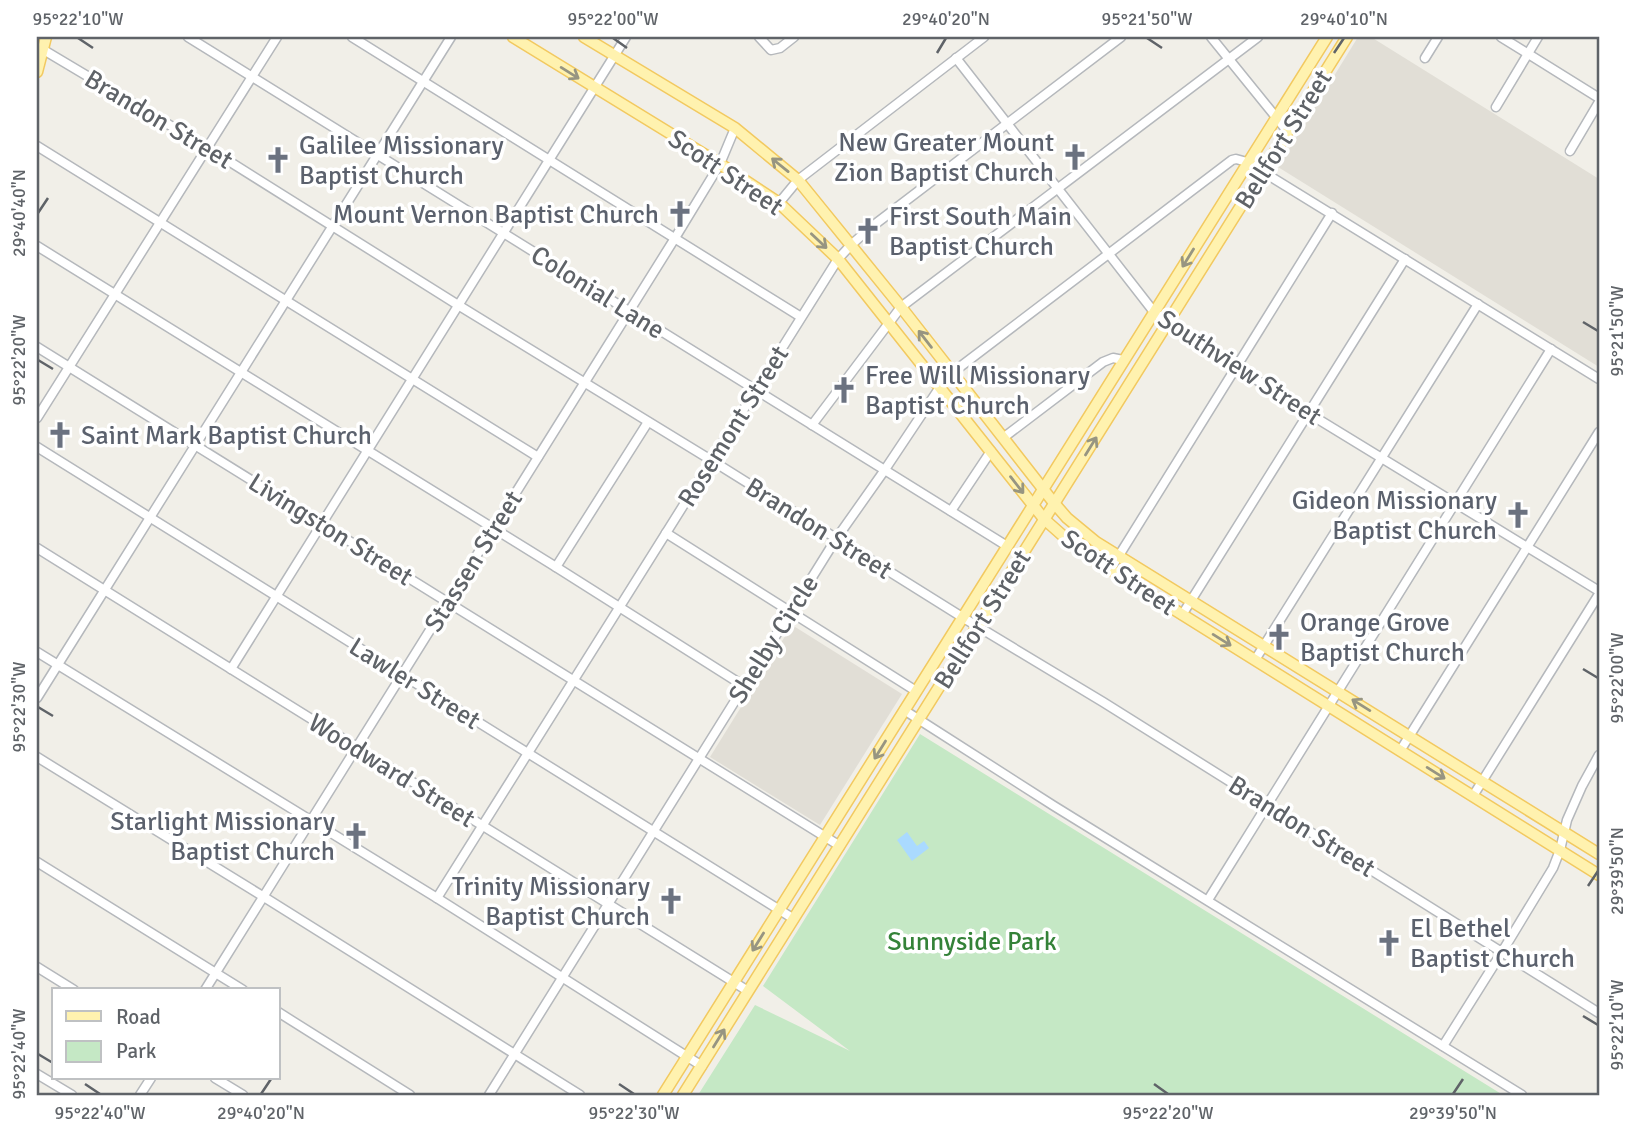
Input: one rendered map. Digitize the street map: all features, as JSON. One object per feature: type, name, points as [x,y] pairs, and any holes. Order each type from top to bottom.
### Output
[{"type":"main road","points":[[37,72],[40,48],[46,37]]},
{"type":"main road","name":"Scott Street","points":[[513,37],[779,203],[838,259],[1044,519],[1079,550],[1599,875]]},
{"type":"main road","name":"Scott Street","points":[[584,37],[735,128],[798,180],[1054,503],[1080,530],[1599,854]]},
{"type":"main road","points":[[1327,37],[1344,41]]},
{"type":"main road","name":"Bellfort Street","points":[[663,1095],[1327,37]]},
{"type":"main road","name":"Bellfort Street","points":[[683,1095],[1344,41]]},
{"type":"main road","points":[[1201,237],[1216,246]]},
{"type":"main road","points":[[1108,386],[1122,395]]},
{"type":"street","name":"Colonial Lane","points":[[188,37],[1007,547]]},
{"type":"street","points":[[37,418],[277,37]]},
{"type":"street","points":[[352,37],[801,317]]},
{"type":"street","points":[[37,698],[451,37]]},
{"type":"street","points":[[231,669],[626,37]]},
{"type":"street","points":[[758,37],[771,50],[780,48],[794,37]]},
{"type":"street","points":[[779,203],[798,180],[984,37]]},
{"type":"street","name":"Rosemont Street","points":[[437,898],[838,259],[851,245],[1121,37]]},
{"type":"street","points":[[1211,37],[1288,132]]},
{"type":"street","points":[[812,425],[901,307],[1258,37]]},
{"type":"street","points":[[1425,58],[1438,37]]},
{"type":"street","points":[[1501,37],[1599,100],[1570,151]]},
{"type":"street","points":[[1496,107],[1538,37]]},
{"type":"street","name":"Brandon Street","points":[[40,48],[208,148],[1599,1013]]},
{"type":"street","name":"Southview Street","points":[[956,58],[1154,312],[1308,413],[1599,593]]},
{"type":"street","name":"Stassen Street","points":[[206,988],[720,164],[735,128]]},
{"type":"street","points":[[37,146],[538,457]]},
{"type":"street","name":"Shelby Circle","points":[[489,1095],[836,538],[940,387],[952,373],[1226,164],[1236,159],[1247,162]]},
{"type":"street","points":[[1247,162],[1599,379]]},
{"type":"street","points":[[1110,570],[1332,213]]},
{"type":"street","points":[[37,246],[744,686]]},
{"type":"street","points":[[1182,615],[1405,258]]},
{"type":"street","points":[[1255,660],[1478,304]]},
{"type":"street","name":"Livingston Street","points":[[37,347],[840,846]]},
{"type":"street","points":[[1208,900],[1550,349]]},
{"type":"street","points":[[1003,439],[1103,362],[1113,358],[1123,360]]},
{"type":"street","points":[[556,567],[648,422]]},
{"type":"street","points":[[1400,751],[1599,432]]},
{"type":"street","name":"Lawler Street","points":[[37,447],[794,919]]},
{"type":"street","points":[[951,511],[991,451]]},
{"type":"street","points":[[666,533],[916,691]]},
{"type":"street","name":"Woodward Street","points":[[37,548],[748,991]]},
{"type":"street","points":[[1473,796],[1599,593]]},
{"type":"street","points":[[37,652],[437,898],[702,1066]]},
{"type":"street","points":[[904,710],[1054,806],[1522,1095]]},
{"type":"street","points":[[1443,1046],[1553,868],[1567,820],[1599,755]]},
{"type":"street","points":[[37,757],[580,1095]]},
{"type":"street","points":[[37,862],[240,988]]},
{"type":"street","points":[[37,967],[71,988]]},
{"type":"street","points":[[280,1014],[410,1095]]},
{"type":"street","points":[[37,1074],[72,1095]]},
{"type":"street","points":[[140,1095],[150,1080]]},
{"type":"street","points":[[218,1080],[243,1095]]},
{"type":"shaded area","points":[[1358,37],[1371,37],[1599,179],[1599,367],[1278,167]]},
{"type":"shaded area","points":[[792,625],[902,694],[820,825],[710,757]]},
{"type":"green space","name":"Sunnyside Park","points":[[920,734],[1503,1095],[698,1095],[755,1005],[850,1051],[763,986]]},
{"type":"water","points":[[907,832],[917,846],[924,841],[929,848],[912,861],[897,840]]},
{"type":"place","name":"New Greater Mount Zion Baptist Church","points":[[1075,157]]},
{"type":"place","name":"Galilee Missionary Baptist Church","points":[[278,160]]},
{"type":"place","name":"Mount Vernon Baptist Church","points":[[680,214]]},
{"type":"place","name":"First South Main Baptist Church","points":[[868,231]]},
{"type":"place","name":"Free Will Missionary Baptist Church","points":[[844,390]]},
{"type":"place","name":"Saint Mark Baptist Church","points":[[60,435]]},
{"type":"place","name":"Gideon Missionary Baptist Church","points":[[1518,515]]},
{"type":"place","name":"Orange Grove Baptist Church","points":[[1279,637]]},
{"type":"place","name":"Starlight Missionary Baptist Church","points":[[356,836]]},
{"type":"place","name":"Trinity Missionary Baptist Church","points":[[671,901]]},
{"type":"place","name":"El Bethel Baptist Church","points":[[1389,943]]}]
